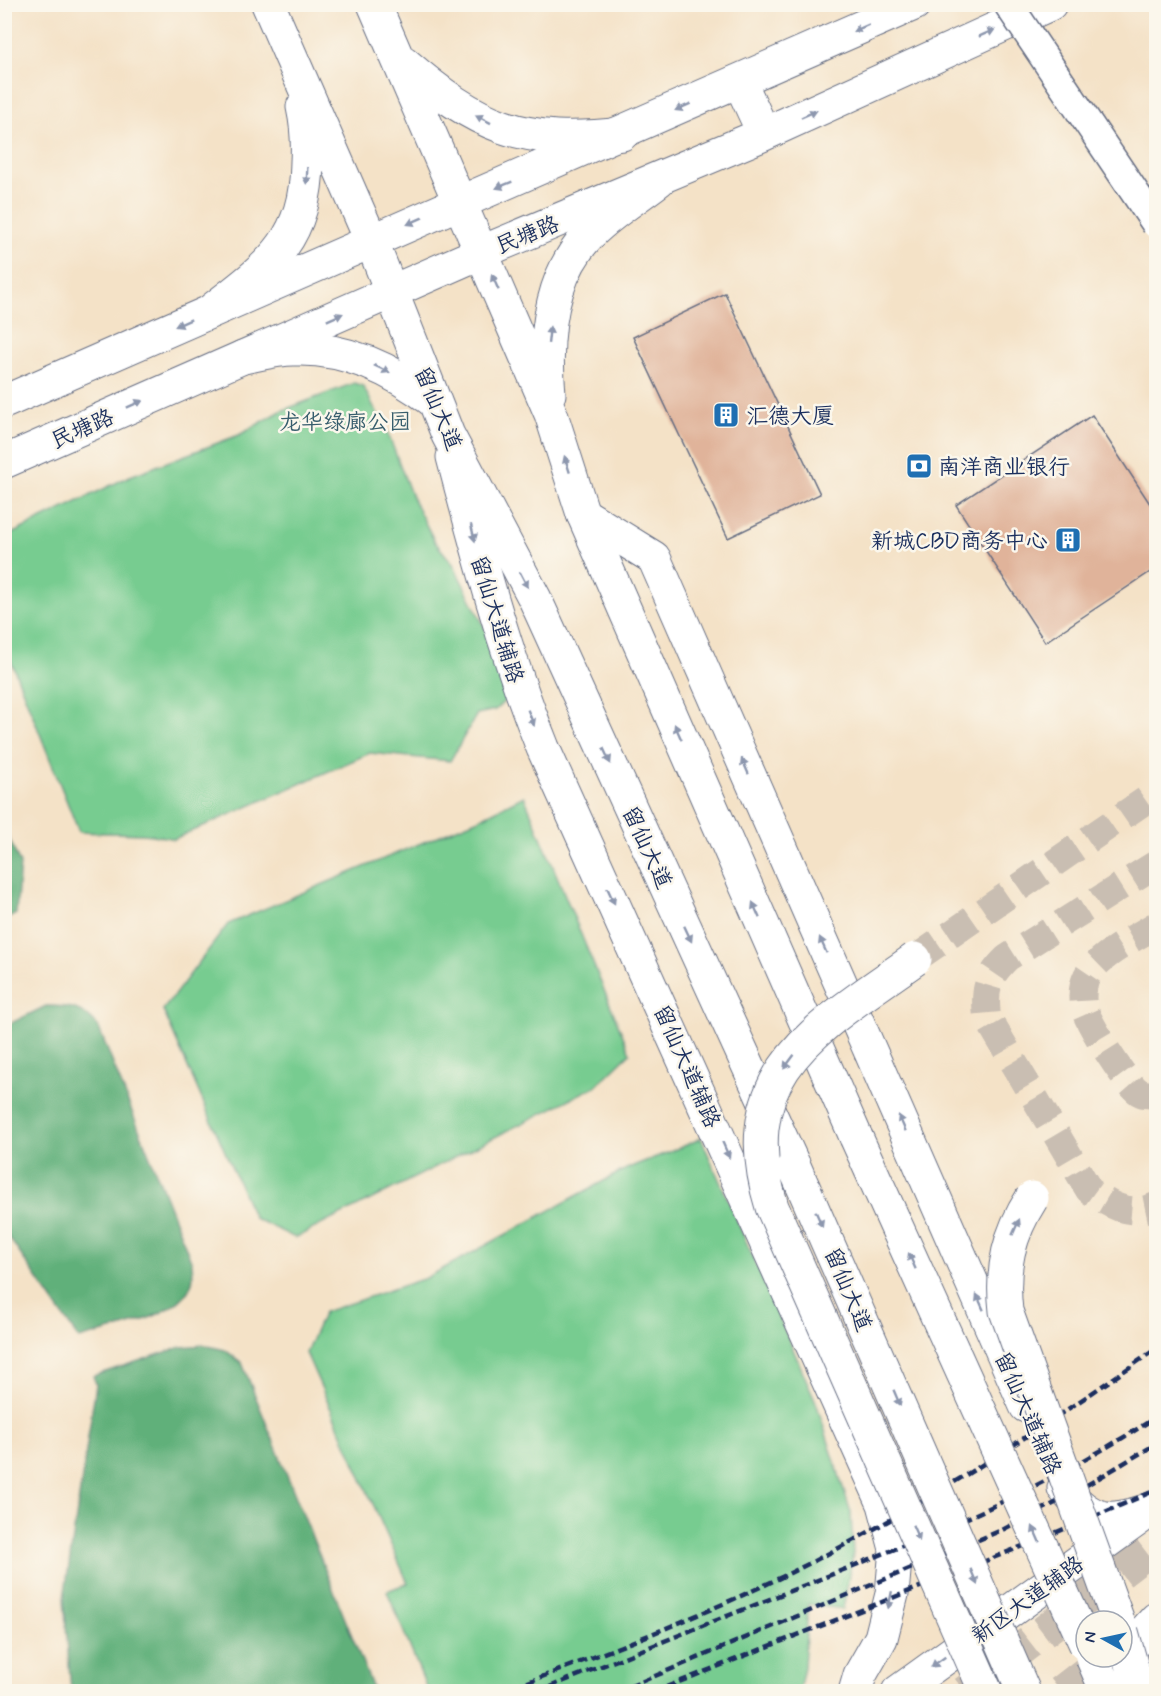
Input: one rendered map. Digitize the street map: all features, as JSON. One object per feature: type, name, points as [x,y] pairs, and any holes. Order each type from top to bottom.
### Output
[{"type":"main road","name":"留仙大道","points":[[268,4],[371,240],[448,435],[535,599],[794,1166],[1024,1692]]},
{"type":"main road","points":[[374,4],[550,414],[583,514],[856,1137],[1074,1618]]},
{"type":"main road","points":[[4,402],[458,202],[622,134],[914,4]]},
{"type":"main road","name":"民塘路","points":[[4,462],[482,252],[659,180],[1050,4]]},
{"type":"main road","points":[[213,309],[274,258],[291,237],[302,213],[307,184],[308,149],[304,112],[290,56]]},
{"type":"main road","points":[[398,58],[452,101],[512,132],[559,138],[622,134]]},
{"type":"main road","points":[[740,82],[764,134]]},
{"type":"main road","points":[[550,414],[547,370],[552,314],[558,285],[570,259],[588,236],[659,180]]},
{"type":"main road","points":[[243,357],[293,349],[354,357],[409,382],[435,402]]},
{"type":"main road","name":"留仙大道辅路","points":[[448,435],[486,586],[521,695],[884,1504],[896,1549],[892,1594],[881,1638],[860,1675],[855,1692]]},
{"type":"main road","name":"留仙大道辅路","points":[[583,514],[654,558],[1063,1486],[1079,1508],[1094,1516],[1132,1516],[1156,1507]]},
{"type":"main road","points":[[915,959],[839,1013],[796,1053],[773,1086],[764,1108],[759,1153],[763,1178],[772,1207],[986,1692]]},
{"type":"main road","points":[[1032,1198],[1015,1229],[1008,1249],[1003,1287],[1006,1311],[1114,1609]]},
{"type":"main road","name":"新区大道辅路","points":[[898,1692],[1156,1507]]},
{"type":"main road","points":[[1091,1692],[1156,1619]]},
{"type":"main road","points":[[1097,1669],[1107,1692]]},
{"type":"main road","points":[[1132,1669],[1139,1692]]},
{"type":"street","points":[[1008,4],[1156,224]]},
{"type":"green space","name":"龙华绿廊公园","points":[[354,383],[363,386],[389,436],[412,497],[435,542],[453,564],[487,632],[508,698],[495,710],[477,714],[450,761],[370,753],[174,839],[139,834],[79,832],[5,646],[5,537],[130,476],[239,435],[281,411]]},
{"type":"green space","points":[[524,796],[630,1053],[596,1086],[295,1238],[254,1218],[163,1010],[228,924],[481,818]]},
{"type":"green space","points":[[5,829],[20,864],[16,914],[5,920]]},
{"type":"green space","points":[[46,1006],[62,1006],[81,1011],[98,1026],[192,1263],[192,1282],[186,1294],[175,1304],[143,1320],[79,1339],[5,1232],[5,1026]]},
{"type":"green space","points":[[701,1138],[816,1402],[851,1513],[853,1554],[843,1609],[808,1604],[804,1667],[799,1691],[428,1691],[387,1591],[408,1583],[306,1353],[324,1312],[426,1278],[622,1171]]},
{"type":"green space","points":[[204,1345],[225,1350],[242,1363],[374,1691],[71,1691],[64,1598],[96,1384],[93,1376],[181,1347]]},
{"type":"building","name":"汇德大厦","points":[[725,293],[820,494],[728,538],[633,337]]},
{"type":"building","name":"新城CBD商务中心","points":[[1092,415],[1156,513],[1156,568],[1045,642],[956,505]]},
{"type":"tunnel","points":[[915,959],[1156,793]]},
{"type":"tunnel","points":[[1156,864],[1007,958],[991,978],[986,998],[987,1017],[1089,1190],[1105,1201],[1129,1210],[1156,1206]]},
{"type":"tunnel","points":[[1156,925],[1118,947],[1101,960],[1087,976],[1083,996],[1083,1005],[1092,1026],[1125,1078],[1143,1094],[1156,1093]]},
{"type":"tunnel","points":[[965,1692],[1156,1545]]},
{"type":"tunnel","points":[[1061,1692],[1091,1669]]},
{"type":"railway","points":[[502,1692],[685,1620],[757,1589],[840,1548],[978,1467],[1156,1349]]},
{"type":"railway","points":[[537,1692],[938,1531],[1071,1467],[1156,1417]]},
{"type":"railway","points":[[617,1692],[1002,1530],[1065,1498],[1156,1444]]},
{"type":"railway","points":[[654,1692],[969,1568],[1156,1490]]},
{"type":"place","name":"汇德大厦","points":[[726,415]]},
{"type":"place","name":"南洋商业银行","points":[[919,466]]},
{"type":"place","name":"新城CBD商务中心","points":[[1068,540]]}]
